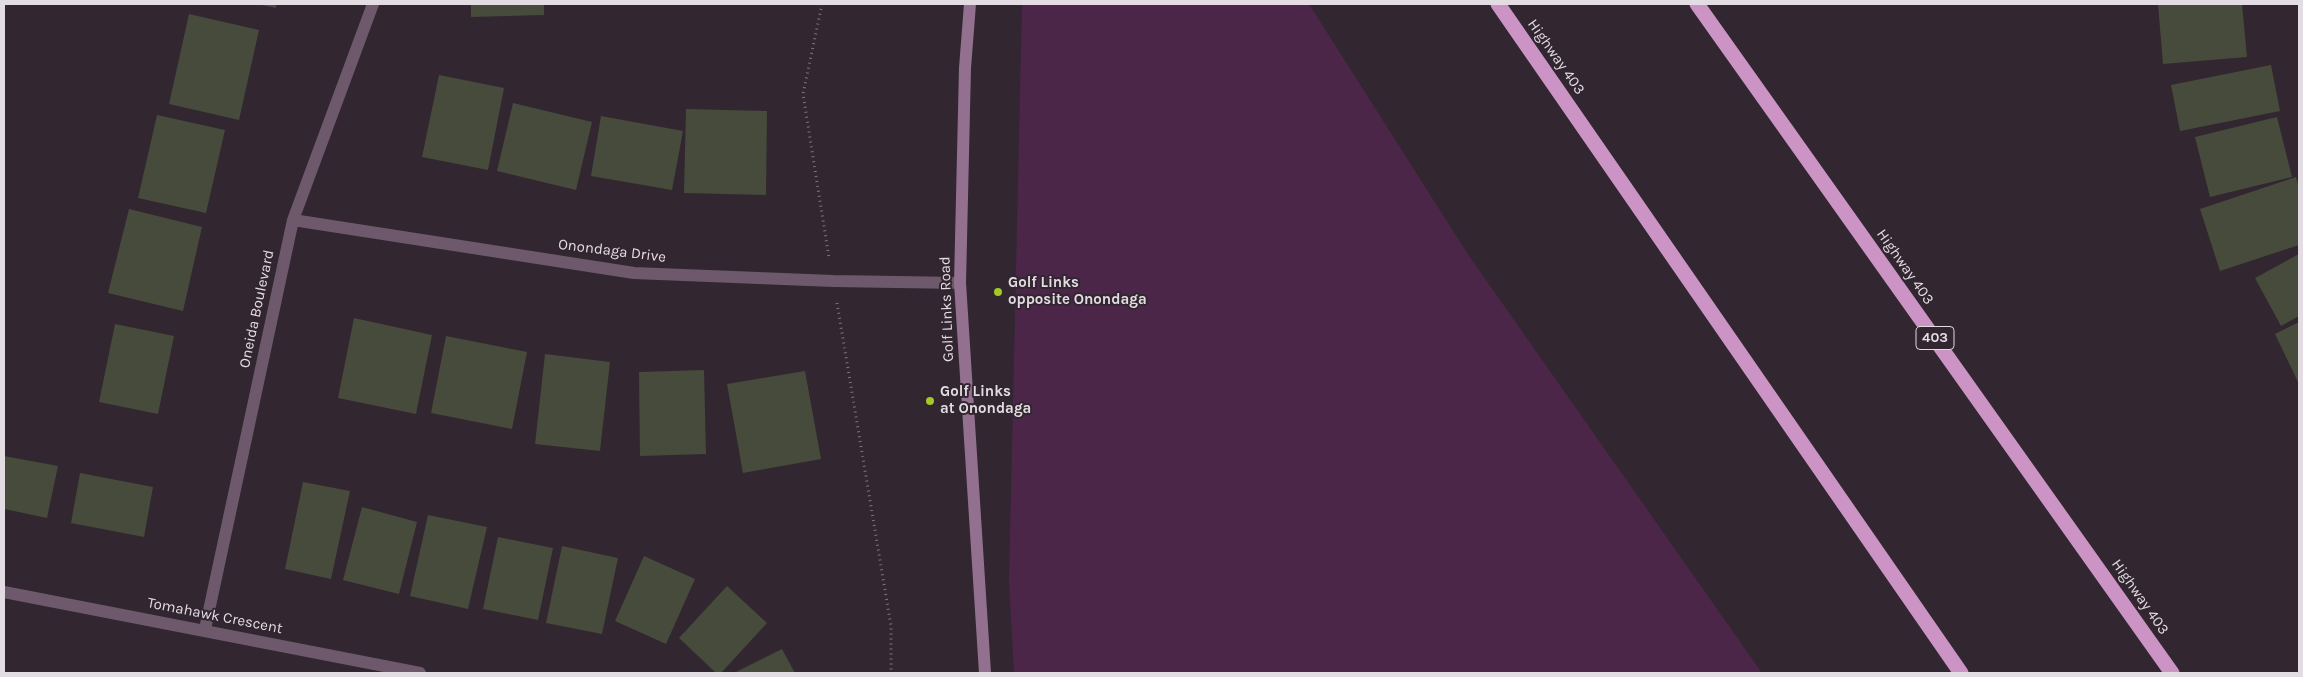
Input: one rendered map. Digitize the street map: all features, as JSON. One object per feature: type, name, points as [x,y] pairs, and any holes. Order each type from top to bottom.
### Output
[{"type":"highway","name":"Highway 403","points":[[1498,4],[1962,673]]},
{"type":"highway","name":"Highway 403","points":[[1697,4],[2172,673]]},
{"type":"main road","name":"Golf Links Road","points":[[970,4],[965,68],[960,283],[985,673]]},
{"type":"street","name":"Oneida Boulevard","points":[[205,630],[292,220],[373,4]]},
{"type":"street","name":"Onondaga Drive","points":[[292,220],[634,273],[833,281],[960,283]]},
{"type":"street","name":"Tomahawk Crescent","points":[[4,592],[420,673]]},
{"type":"path","points":[[822,4],[803,94],[891,626],[891,673]]},
{"type":"shaded area","points":[[1022,4],[1309,4],[1467,253],[1762,673],[1014,673],[1009,581]]},
{"type":"building","points":[[258,4],[276,4],[276,8]]},
{"type":"building","points":[[471,4],[544,4],[544,15],[471,17]]},
{"type":"building","points":[[2158,4],[2242,4],[2247,57],[2163,64]]},
{"type":"building","points":[[189,14],[259,30],[239,120],[169,104]]},
{"type":"building","points":[[2271,65],[2280,111],[2180,131],[2171,85]]},
{"type":"building","points":[[439,75],[504,88],[488,170],[422,157]]},
{"type":"building","points":[[513,103],[592,122],[576,190],[497,171]]},
{"type":"building","points":[[686,109],[767,111],[766,195],[684,193]]},
{"type":"building","points":[[157,115],[225,130],[206,213],[138,198]]},
{"type":"building","points":[[601,116],[683,131],[672,190],[591,176]]},
{"type":"building","points":[[2277,117],[2292,177],[2210,197],[2195,137]]},
{"type":"building","points":[[2296,177],[2299,188],[2299,245],[2220,271],[2200,209]]},
{"type":"building","points":[[129,209],[202,227],[183,311],[108,293]]},
{"type":"building","points":[[2299,254],[2299,316],[2281,326],[2255,278]]},
{"type":"building","points":[[354,318],[432,335],[416,414],[338,398]]},
{"type":"building","points":[[2299,322],[2299,381],[2298,382],[2275,334]]},
{"type":"building","points":[[115,324],[174,336],[158,414],[99,402]]},
{"type":"building","points":[[446,336],[527,352],[512,429],[431,413]]},
{"type":"building","points":[[545,354],[610,362],[600,451],[535,444]]},
{"type":"building","points":[[704,370],[706,454],[640,456],[639,372]]},
{"type":"building","points":[[805,371],[821,459],[743,473],[727,384]]},
{"type":"building","points":[[4,456],[58,466],[47,518],[4,509]]},
{"type":"building","points":[[80,473],[153,487],[144,537],[71,523]]},
{"type":"building","points":[[303,482],[350,491],[331,579],[285,569]]},
{"type":"building","points":[[362,507],[417,522],[399,594],[343,580]]},
{"type":"building","points":[[428,515],[487,527],[468,609],[410,596]]},
{"type":"building","points":[[498,537],[553,548],[538,620],[483,609]]},
{"type":"building","points":[[562,546],[618,558],[602,634],[546,623]]},
{"type":"building","points":[[644,556],[695,579],[666,644],[615,621]]},
{"type":"building","points":[[727,586],[767,623],[721,673],[716,673],[679,638]]},
{"type":"building","points":[[782,649],[795,673],[734,673]]},
{"type":"place","name":"Golf Links opposite Onondaga","points":[[998,292]]},
{"type":"place","name":"Golf Links at Onondaga","points":[[930,401]]}]
